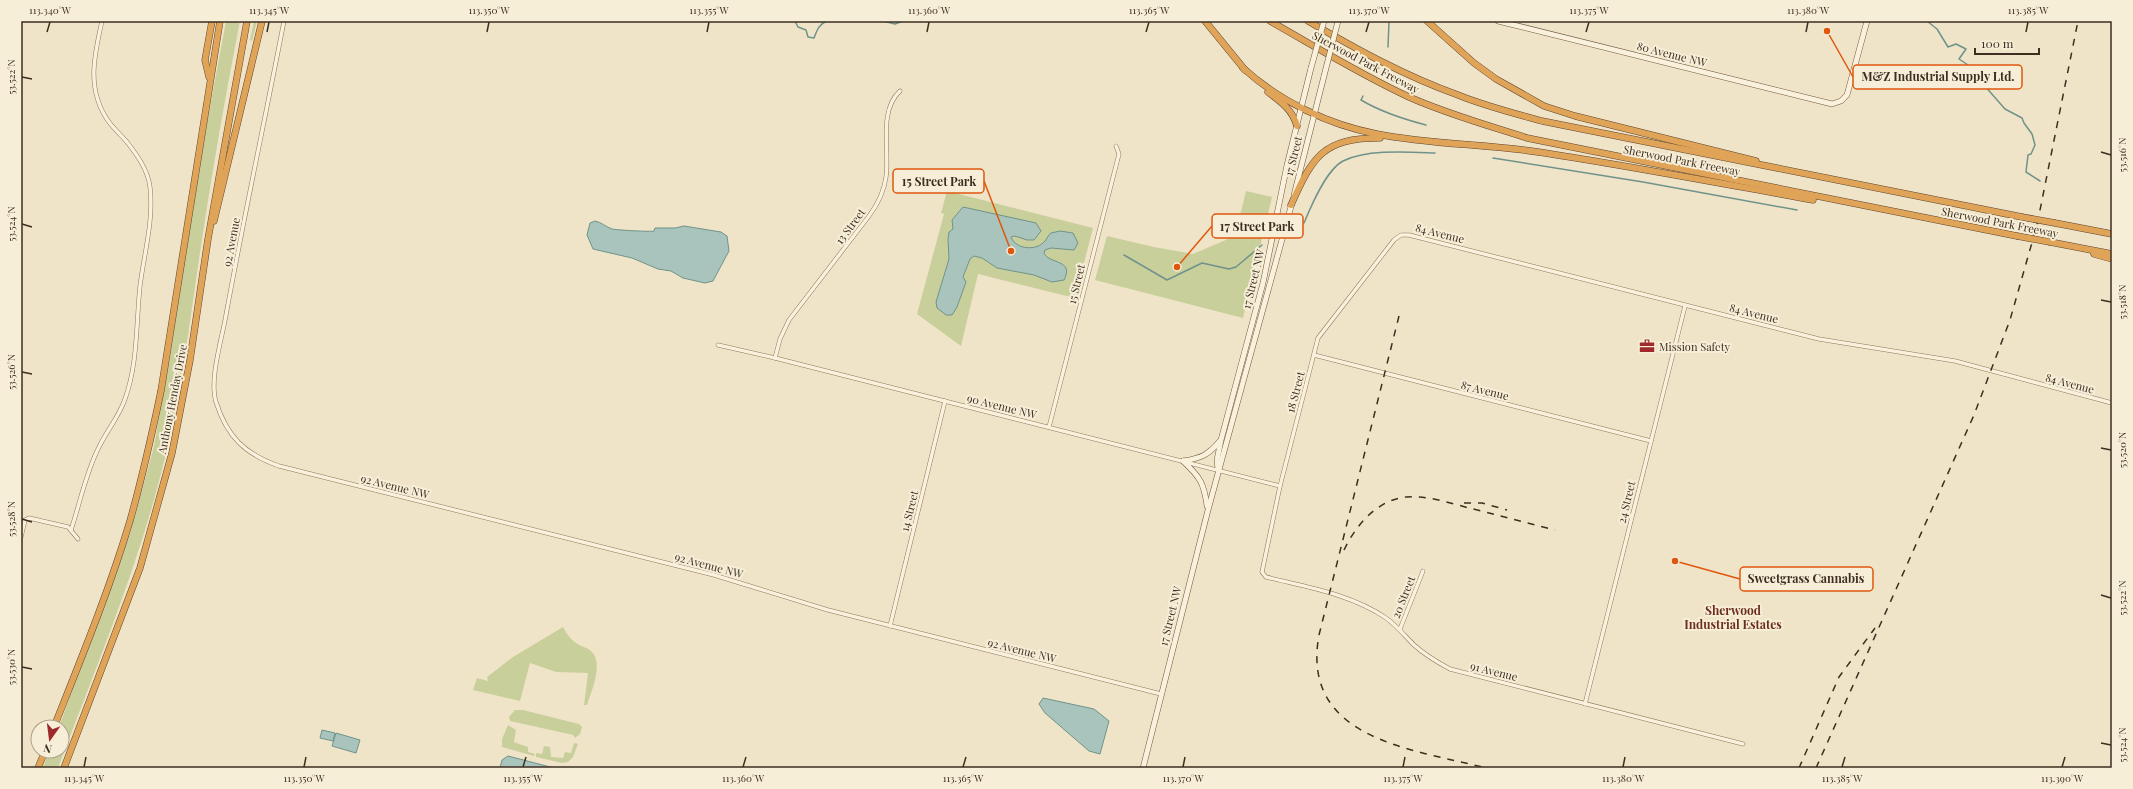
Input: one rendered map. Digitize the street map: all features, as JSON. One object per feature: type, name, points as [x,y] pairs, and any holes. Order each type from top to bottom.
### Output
[{"type":"highway","points":[[210,83],[206,60],[212,21]]},
{"type":"highway","name":"Anthony Henday Drive","points":[[57,719],[119,555],[149,446],[163,376],[220,21]]},
{"type":"highway","name":"Anthony Henday Drive","points":[[64,768],[140,568],[162,493],[180,419],[208,239],[247,21]]},
{"type":"highway","points":[[208,239],[219,207],[262,21]]},
{"type":"highway","points":[[1205,21],[1253,80],[1288,108],[1297,126]]},
{"type":"highway","name":"Sherwood Park Freeway","points":[[1270,21],[1383,84],[1432,107],[1477,123],[1527,138],[2112,254]]},
{"type":"highway","name":"Sherwood Park Freeway","points":[[1308,21],[1403,72],[1483,104],[1555,124],[2112,234]]},
{"type":"highway","points":[[1427,21],[1474,63],[1496,79],[1544,106],[1575,116],[1748,158],[1770,167]]},
{"type":"highway","points":[[1243,68],[1268,88],[1315,113],[1352,127],[1394,137],[1539,152],[1823,202],[1860,205]]},
{"type":"highway","points":[[1291,205],[1310,167],[1328,148],[1346,140],[1394,137]]},
{"type":"highway","points":[[2066,246],[2112,259]]},
{"type":"main road","name":"17 Street NW","points":[[1218,470],[1217,460],[1221,440],[1266,270],[1297,126],[1324,21]]},
{"type":"main road","points":[[1315,113],[1338,21]]},
{"type":"main road","name":"80 Avenue NW","points":[[1498,21],[1832,104],[1841,101],[1847,95],[1867,21]]},
{"type":"main road","name":"17 Street","points":[[1291,205],[1315,113]]},
{"type":"main road","name":"17 Street NW","points":[[1143,768],[1160,694],[1218,470],[1248,367],[1291,205]]},
{"type":"main road","points":[[1183,461],[1198,459],[1209,454],[1221,440]]},
{"type":"main road","points":[[1183,461],[1196,473],[1204,484],[1208,510]]},
{"type":"street","points":[[71,530],[96,454],[118,417],[131,382],[135,358],[140,288],[151,208],[150,185],[143,165],[133,149],[109,122],[96,98],[93,84],[93,67],[102,21]]},
{"type":"street","name":"92 Avenue","points":[[254,456],[231,434],[216,401],[215,383],[230,295],[284,21]]},
{"type":"street","name":"13 Street","points":[[775,358],[780,339],[788,320],[869,216],[880,198],[887,171],[887,125],[892,102],[900,91]]},
{"type":"street","name":"15 Street","points":[[1049,427],[1119,154],[1116,146]]},
{"type":"street","name":"84 Avenue","points":[[1394,240],[1401,235],[1409,235],[1685,306],[1825,340],[1955,361],[2112,403]]},
{"type":"street","name":"18 Street","points":[[1262,572],[1280,486],[1318,338],[1394,240]]},
{"type":"street","name":"24 Street","points":[[1585,704],[1685,306]]},
{"type":"street","name":"90 Avenue NW","points":[[718,345],[775,358],[1280,486]]},
{"type":"street","name":"87 Avenue","points":[[1314,355],[1651,441]]},
{"type":"street","name":"14 Street","points":[[890,626],[945,401]]},
{"type":"street","name":"92 Avenue NW","points":[[254,456],[279,466],[714,575],[828,610],[1160,694]]},
{"type":"street","points":[[21,537],[25,520],[29,518],[64,525],[71,530],[78,539]]},
{"type":"street","name":"91 Avenue","points":[[1262,572],[1266,577],[1350,599],[1385,618],[1400,629],[1429,658],[1450,669],[1743,744]]},
{"type":"street","name":"20 Street","points":[[1400,629],[1423,572]]},
{"type":"green space","points":[[226,21],[240,21],[212,174],[180,383],[166,453],[156,493],[131,573],[70,737],[70,719],[62,719],[131,531],[154,446],[169,363],[197,177]]},
{"type":"green space","points":[[254,21],[257,21],[252,41],[250,40]]},
{"type":"green space","points":[[947,191],[1093,228],[1075,298],[978,274],[961,346],[917,314],[944,214],[941,213]]},
{"type":"green space","points":[[1246,191],[1272,197],[1243,318],[1095,280],[1107,236],[1193,254],[1235,236]]},
{"type":"green space","points":[[563,627],[572,640],[591,651],[595,657],[597,665],[595,682],[587,705],[584,705],[588,673],[556,672],[530,663],[520,701],[473,690],[477,678],[488,681],[487,677],[513,657]]},
{"type":"green space","points":[[515,710],[523,710],[579,724],[582,727],[580,734],[575,738],[573,735],[510,721],[509,717]]},
{"type":"green space","points":[[508,725],[516,730],[514,742],[528,747],[528,752],[535,754],[534,756],[502,747],[502,739]]},
{"type":"green space","points":[[574,743],[578,744],[573,757],[568,762],[562,763],[536,757],[536,753],[542,754],[544,746],[550,747],[551,757],[563,758],[565,752],[571,753]]},
{"type":"green space","points":[[46,759],[61,759],[58,768],[43,768]]},
{"type":"water","points":[[963,207],[1036,223],[1041,231],[1034,240],[1027,240],[1015,236],[1011,237],[1017,245],[1022,247],[1032,248],[1037,246],[1045,241],[1051,233],[1060,231],[1073,233],[1078,243],[1074,250],[1051,248],[1045,250],[1044,253],[1050,259],[1064,265],[1066,268],[1066,273],[1064,280],[1052,282],[1034,275],[997,268],[982,258],[974,256],[970,259],[963,277],[966,282],[957,307],[952,315],[946,315],[937,308],[936,302],[949,259],[948,239],[949,232],[953,229],[952,220]]},
{"type":"water","points":[[595,221],[612,229],[620,230],[654,231],[655,228],[675,228],[684,226],[721,232],[727,236],[729,251],[713,281],[705,283],[683,278],[671,271],[658,269],[632,258],[593,249],[587,235],[590,223]]},
{"type":"water","points":[[1043,698],[1094,709],[1109,721],[1100,754],[1089,751],[1045,713],[1039,704]]},
{"type":"water","points":[[322,730],[335,733],[333,741],[320,738]]},
{"type":"water","points":[[336,733],[360,740],[356,753],[332,746]]},
{"type":"water","points":[[508,756],[554,768],[500,768],[502,760]]},
{"type":"waterway","points":[[795,21],[798,27],[806,30],[808,37],[814,38],[820,26],[827,21]]},
{"type":"waterway","points":[[883,21],[895,24],[903,21]]},
{"type":"waterway","points":[[1927,21],[1937,29],[1948,47],[1956,44],[1966,49],[1959,59],[1974,69],[1978,76],[1974,82],[1977,88],[1984,85],[2005,109],[2022,118],[2032,134],[2035,145],[2031,154],[2028,155],[2026,172],[2040,181]]},
{"type":"waterway","points":[[1388,47],[1389,22]]},
{"type":"waterway","points":[[1363,96],[1361,100],[1384,112],[1426,125]]},
{"type":"waterway","points":[[1304,223],[1325,180],[1343,161],[1353,157],[1376,153],[1435,153]]},
{"type":"waterway","points":[[1493,158],[1643,182],[1797,210]]},
{"type":"waterway","points":[[1124,255],[1167,280],[1202,263],[1229,269],[1236,267],[1262,245]]},
{"type":"railway","points":[[1816,768],[1974,415],[2010,320],[2037,225],[2078,21]]},
{"type":"railway","points":[[1399,316],[1319,635],[1318,670],[1327,697],[1344,718],[1368,734],[1396,745],[1426,754],[1486,768]]},
{"type":"railway","points":[[1344,550],[1361,523],[1377,508],[1396,499],[1406,497],[1422,497],[1438,500],[1555,530]]},
{"type":"railway","points":[[1464,503],[1482,503],[1507,510]]},
{"type":"railway","points":[[1799,768],[1839,677],[1875,628]]},
{"type":"place","name":"M&Z Industrial Supply Ltd.","points":[[1827,31]]},
{"type":"place","name":"15 Street Park","points":[[1011,251]]},
{"type":"place","name":"17 Street Park","points":[[1177,267]]},
{"type":"place","name":"Mission Safety","points":[[1647,346]]},
{"type":"place","name":"Sweetgrass Cannabis","points":[[1675,561]]},
{"type":"district","name":"Sherwood Industrial Estates","points":[[1733,617]]}]
